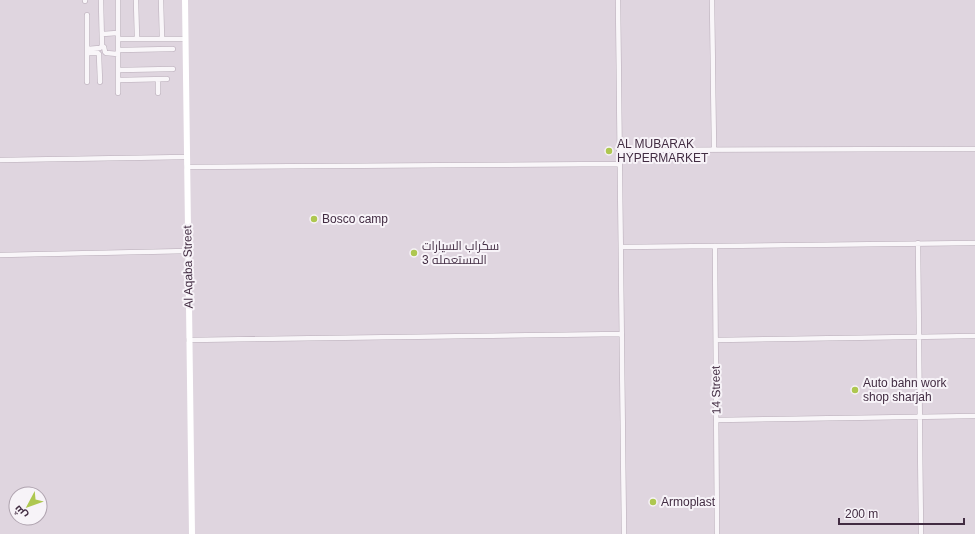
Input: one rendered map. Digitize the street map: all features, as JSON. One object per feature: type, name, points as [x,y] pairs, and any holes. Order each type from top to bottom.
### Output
[{"type":"street","points":[[101,0],[102,46],[104,47],[106,53],[173,49]]},
{"type":"street","points":[[118,0],[118,93]]},
{"type":"street","points":[[136,0],[137,39]]},
{"type":"street","points":[[161,0],[162,39]]},
{"type":"street","name":"Al Aqaba Street","points":[[185,0],[192,534]]},
{"type":"street","points":[[618,0],[624,534]]},
{"type":"street","points":[[712,0],[714,150]]},
{"type":"street","points":[[87,14],[87,82]]},
{"type":"street","points":[[102,34],[137,39],[185,39]]},
{"type":"street","points":[[148,39],[149,50]]},
{"type":"street","points":[[87,51],[100,48],[102,46]]},
{"type":"street","points":[[87,51],[99,54],[100,82]]},
{"type":"street","points":[[149,69],[149,79]]},
{"type":"street","points":[[118,70],[173,69]]},
{"type":"street","points":[[158,79],[158,93]]},
{"type":"street","points":[[118,80],[167,79]]},
{"type":"street","points":[[619,150],[975,149]]},
{"type":"street","points":[[0,160],[187,157]]},
{"type":"street","points":[[187,167],[620,164]]},
{"type":"street","points":[[918,243],[921,534]]},
{"type":"street","points":[[620,247],[975,243]]},
{"type":"street","name":"14 Street","points":[[715,246],[717,534]]},
{"type":"street","points":[[0,255],[188,251]]},
{"type":"street","points":[[189,340],[622,334]]},
{"type":"street","points":[[716,340],[975,336]]},
{"type":"street","points":[[716,420],[975,416]]},
{"type":"shaded area","points":[[0,0],[975,0],[975,534],[0,534]]},
{"type":"place","name":"AL MUBARAK HYPERMARKET","points":[[609,151]]},
{"type":"place","name":"Bosco camp","points":[[314,219]]},
{"type":"place","name":"سكراب السيارات المستعمله 3","points":[[414,253]]},
{"type":"place","name":"Auto bahn work shop sharjah","points":[[855,390]]},
{"type":"place","name":"Armoplast","points":[[653,502]]}]
